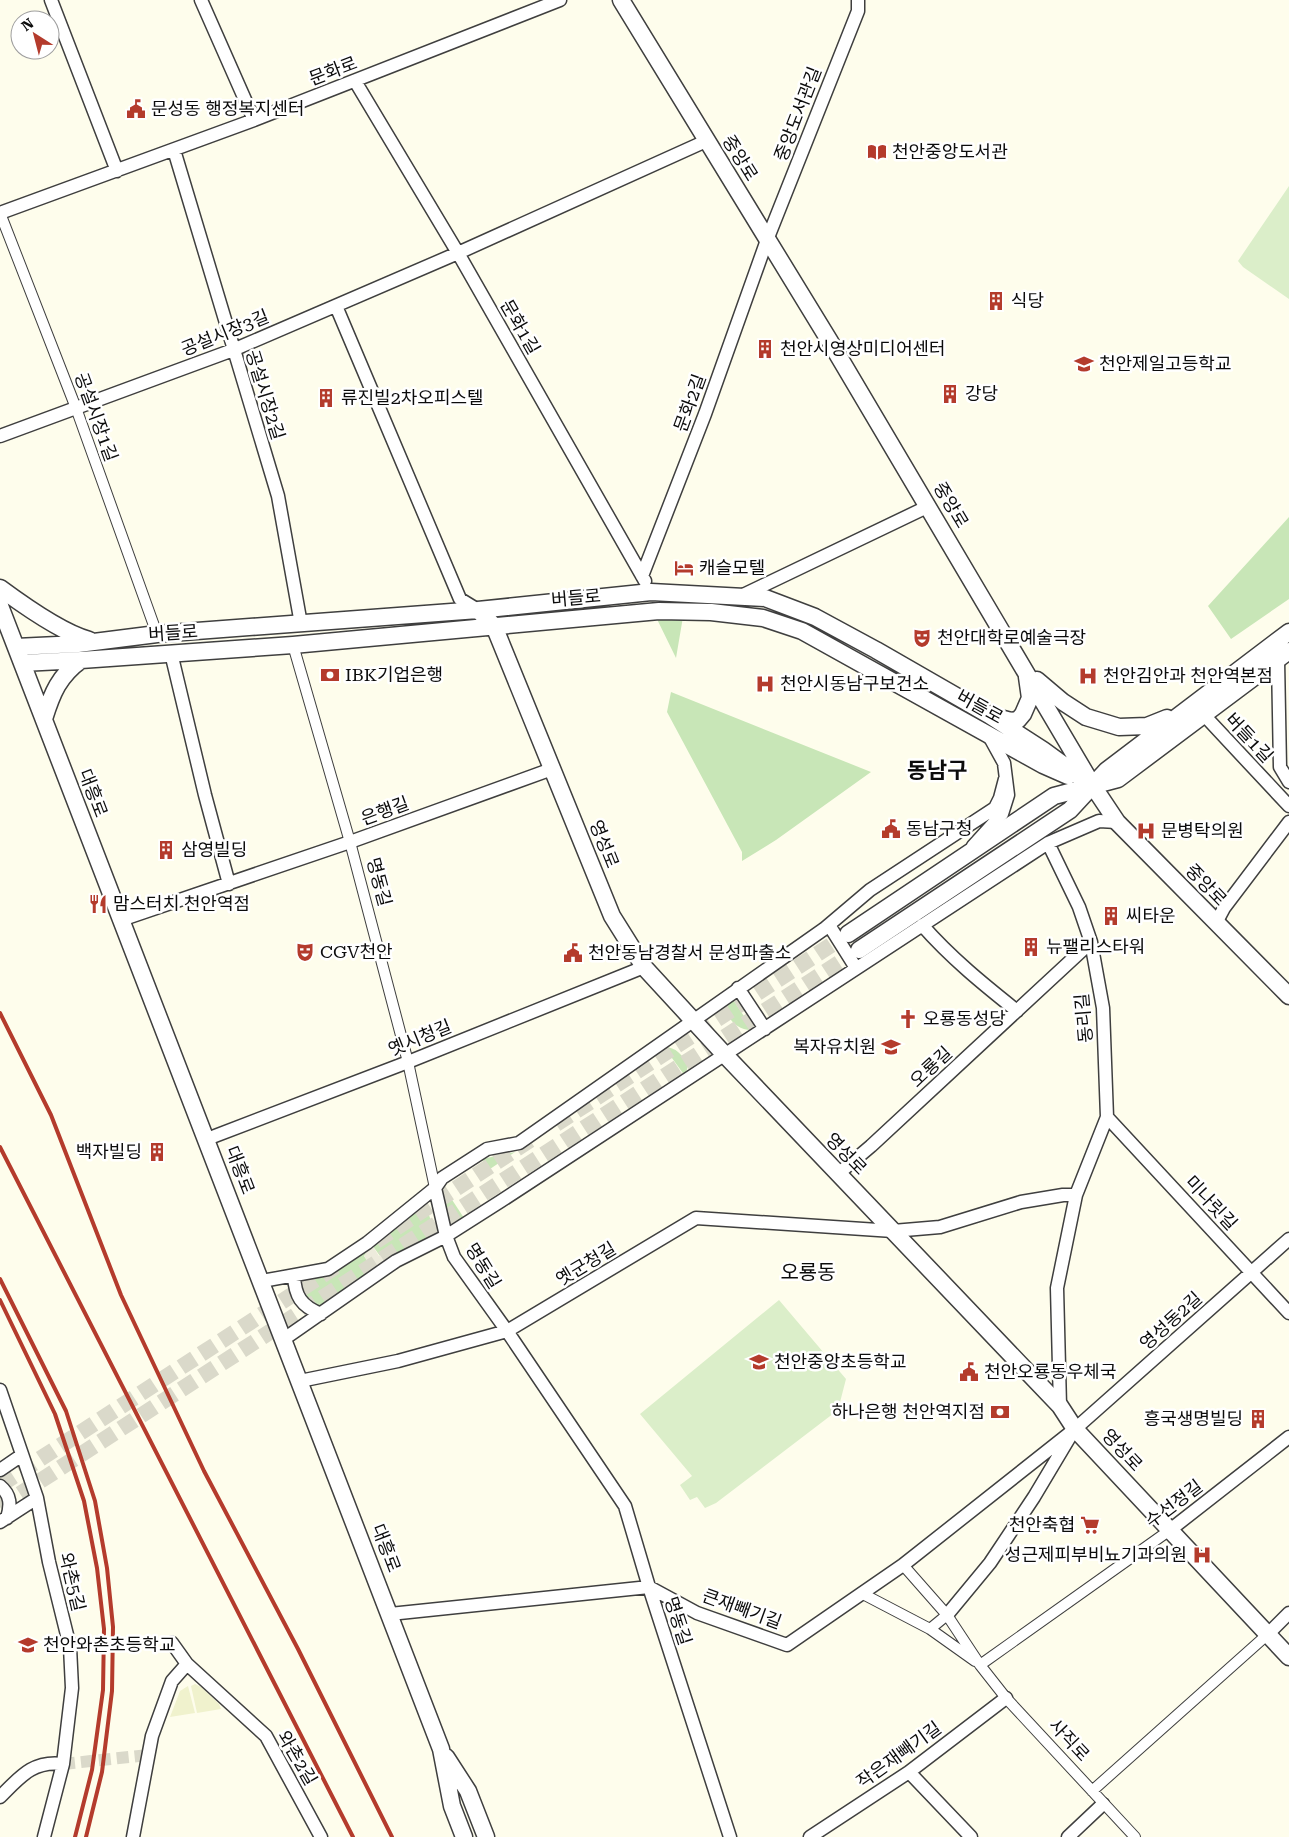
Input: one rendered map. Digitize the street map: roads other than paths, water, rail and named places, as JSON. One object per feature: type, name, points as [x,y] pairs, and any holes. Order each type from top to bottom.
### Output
[{"type":"street","points":[[51,0],[117,171]]},
{"type":"street","points":[[201,0],[254,120]]},
{"type":"street","name":"문화로","points":[[0,213],[254,120],[560,0]]},
{"type":"street","name":"중앙로","points":[[621,0],[829,340],[1093,786],[1117,822],[1289,996]]},
{"type":"street","name":"중앙도서관길","points":[[767,240],[858,11],[858,0]]},
{"type":"street","name":"문화1길","points":[[355,81],[458,253],[651,592]]},
{"type":"street","name":"공설시장3길","points":[[0,436],[233,350],[458,253],[706,141]]},
{"type":"street","name":"공설시장2길","points":[[174,150],[278,496],[302,624]]},
{"type":"street","name":"공설시장1길","points":[[0,213],[76,408],[157,634]]},
{"type":"street","name":"문화2길","points":[[642,576],[705,414],[767,240]]},
{"type":"street","points":[[336,306],[460,599],[478,610]]},
{"type":"street","name":"버들로","points":[[739,597],[929,506]]},
{"type":"street","points":[[0,588],[17,601],[79,638],[94,642]]},
{"type":"street","name":"버들로","points":[[16,647],[94,642],[157,634],[478,610],[651,592],[766,598],[814,617],[876,650],[989,715],[1043,750],[1093,786]]},
{"type":"street","name":"대흥로","points":[[0,606],[441,1749],[452,1806],[464,1837]]},
{"type":"street","name":"영성로","points":[[478,610],[494,626],[612,916],[644,967],[725,1056],[1060,1406],[1075,1428],[1289,1657]]},
{"type":"street","name":"버들로","points":[[22,663],[293,645],[659,610],[710,612],[763,618],[802,631],[1043,765],[1093,786]]},
{"type":"street","points":[[859,950],[1070,810],[1108,770],[1289,632]]},
{"type":"street","name":"명동길","points":[[293,645],[350,842],[408,1062],[446,1236],[454,1257],[507,1331],[625,1506],[649,1587],[730,1837]]},
{"type":"street","points":[[170,653],[228,884]]},
{"type":"street","points":[[1283,656],[1284,704],[1280,767],[1289,782]]},
{"type":"street","points":[[848,934],[1054,796],[1118,779],[1283,656]]},
{"type":"street","points":[[44,719],[50,698],[60,679],[81,660]]},
{"type":"street","points":[[1027,673],[1063,702],[1086,717],[1118,727],[1147,726],[1183,712]]},
{"type":"street","points":[[989,715],[1011,722],[1018,720],[1023,714],[1030,698],[1027,673]]},
{"type":"street","name":"버들1길","points":[[1204,715],[1289,806]]},
{"type":"street","points":[[964,856],[1002,814],[1008,795],[1004,763],[988,734]]},
{"type":"street","name":"은행길","points":[[121,920],[350,842],[552,769]]},
{"type":"street","points":[[262,1281],[328,1270],[367,1243],[434,1188],[442,1178],[487,1149],[519,1143],[826,927],[870,890],[994,808],[1005,780]]},
{"type":"street","points":[[284,1339],[396,1261],[446,1236],[725,1056],[1048,843],[1080,827],[1099,821],[1117,822]]},
{"type":"street","points":[[1216,923],[1224,908],[1289,822]]},
{"type":"street","name":"동리길","points":[[1048,843],[1079,907],[1091,942],[1104,1008],[1106,1117],[1076,1195],[1057,1288],[1060,1406]]},
{"type":"street","points":[[922,925],[967,972],[1017,1011]]},
{"type":"street","points":[[826,927],[854,970]]},
{"type":"street","name":"오룡길","points":[[838,1174],[871,1146],[1091,942]]},
{"type":"street","name":"옛시청길","points":[[207,1139],[408,1062],[644,967]]},
{"type":"street","points":[[738,988],[765,1029]]},
{"type":"street","name":"미나릿길","points":[[1106,1117],[1289,1313]]},
{"type":"street","points":[[893,1232],[940,1227],[1021,1202],[1063,1195],[1076,1195]]},
{"type":"street","name":"옛군청길","points":[[300,1380],[398,1361],[507,1331],[696,1218],[893,1232]]},
{"type":"street","name":"영성동2길","points":[[1075,1428],[1289,1239]]},
{"type":"street","points":[[294,1276],[295,1288],[299,1298],[312,1310],[321,1314]]},
{"type":"street","name":"와촌5길","points":[[0,1390],[37,1498],[49,1562],[70,1647],[72,1688],[63,1764],[44,1837]]},
{"type":"street","points":[[930,1629],[947,1615],[990,1564],[1075,1428]]},
{"type":"street","name":"큰재빼기길","points":[[649,1587],[697,1613],[787,1645],[903,1565],[1075,1428]]},
{"type":"street","name":"수선정길","points":[[980,1665],[1170,1530],[1289,1438]]},
{"type":"street","points":[[0,1470],[22,1455]]},
{"type":"street","points":[[0,1486],[4,1489],[10,1500],[4,1520]]},
{"type":"street","points":[[4,1520],[37,1498]]},
{"type":"street","name":"사직로","points":[[903,1565],[947,1615],[980,1665],[1006,1698],[1135,1837]]},
{"type":"street","points":[[390,1614],[649,1587]]},
{"type":"street","name":"사직로","points":[[863,1594],[930,1629],[980,1665]]},
{"type":"street","points":[[1092,1791],[1268,1634],[1289,1613]]},
{"type":"street","name":"와촌2길","points":[[172,1643],[187,1664],[266,1736],[321,1837]]},
{"type":"street","points":[[133,1837],[152,1736],[172,1681],[187,1664]]},
{"type":"street","name":"작은재빼기길","points":[[810,1837],[909,1772],[1006,1698]]},
{"type":"street","points":[[441,1749],[475,1837]]},
{"type":"street","name":"대흥로","points":[[441,1749],[468,1791],[486,1837]]},
{"type":"street","points":[[0,1796],[26,1772],[40,1764],[63,1764]]},
{"type":"street","points":[[909,1772],[971,1837]]},
{"type":"street","points":[[1068,1837],[1103,1804]]},
{"type":"tunnel","points":[[556,1124],[848,934]]},
{"type":"tunnel","points":[[0,1507],[859,950]]},
{"type":"tunnel","points":[[376,1241],[533,1138]]},
{"type":"tunnel","points":[[0,1485],[338,1265]]},
{"type":"tunnel","points":[[63,1764],[148,1755]]},
{"type":"railway","points":[[0,1013],[51,1115],[121,1295],[204,1471],[298,1649],[392,1837]]},
{"type":"railway","points":[[0,1147],[353,1837]]},
{"type":"railway","points":[[0,1279],[66,1411],[95,1501],[107,1568],[113,1627],[112,1691],[102,1772],[86,1837]]},
{"type":"railway","points":[[0,1300],[55,1414],[84,1501],[97,1568],[104,1629],[103,1690],[92,1770],[75,1837]]},
{"type":"place","name":"문성동 행정복지센터","points":[[136,109]]},
{"type":"place","name":"천안중앙도서관","points":[[877,152]]},
{"type":"place","name":"식당","points":[[996,301]]},
{"type":"place","name":"천안시영상미디어센터","points":[[765,349]]},
{"type":"place","name":"천안제일고등학교","points":[[1084,364]]},
{"type":"place","name":"강당","points":[[950,394]]},
{"type":"place","name":"류진빌2차오피스텔","points":[[326,398]]},
{"type":"place","name":"캐슬모텔","points":[[684,568]]},
{"type":"place","name":"천안대학로예술극장","points":[[922,638]]},
{"type":"place","name":"IBK기업은행","points":[[330,675]]},
{"type":"place","name":"천안김안과 천안역본점","points":[[1088,676]]},
{"type":"place","name":"천안시동남구보건소","points":[[765,684]]},
{"type":"place","name":"동남구청","points":[[891,829]]},
{"type":"place","name":"문병탁의원","points":[[1146,831]]},
{"type":"place","name":"삼영빌딩","points":[[166,850]]},
{"type":"place","name":"맘스터치 천안역점","points":[[98,904]]},
{"type":"place","name":"씨타운","points":[[1111,916]]},
{"type":"place","name":"뉴팰리스타워","points":[[1031,947]]},
{"type":"place","name":"CGV천안","points":[[305,952]]},
{"type":"place","name":"천안동남경찰서 문성파출소","points":[[573,953]]},
{"type":"place","name":"오룡동성당","points":[[908,1019]]},
{"type":"place","name":"복자유치원","points":[[891,1047]]},
{"type":"place","name":"백자빌딩","points":[[157,1152]]},
{"type":"place","name":"천안중앙초등학교","points":[[759,1362]]},
{"type":"place","name":"천안오룡동우체국","points":[[969,1372]]},
{"type":"place","name":"하나은행 천안역지점","points":[[1000,1412]]},
{"type":"place","name":"흥국생명빌딩","points":[[1258,1419]]},
{"type":"place","name":"천안축협","points":[[1090,1525]]},
{"type":"place","name":"성근제피부비뇨기과의원","points":[[1202,1555]]},
{"type":"place","name":"천안와촌초등학교","points":[[28,1645]]},
{"type":"district","name":"동남구","points":[[937,770]]},
{"type":"district","name":"오룡동","points":[[808,1272]]}]
